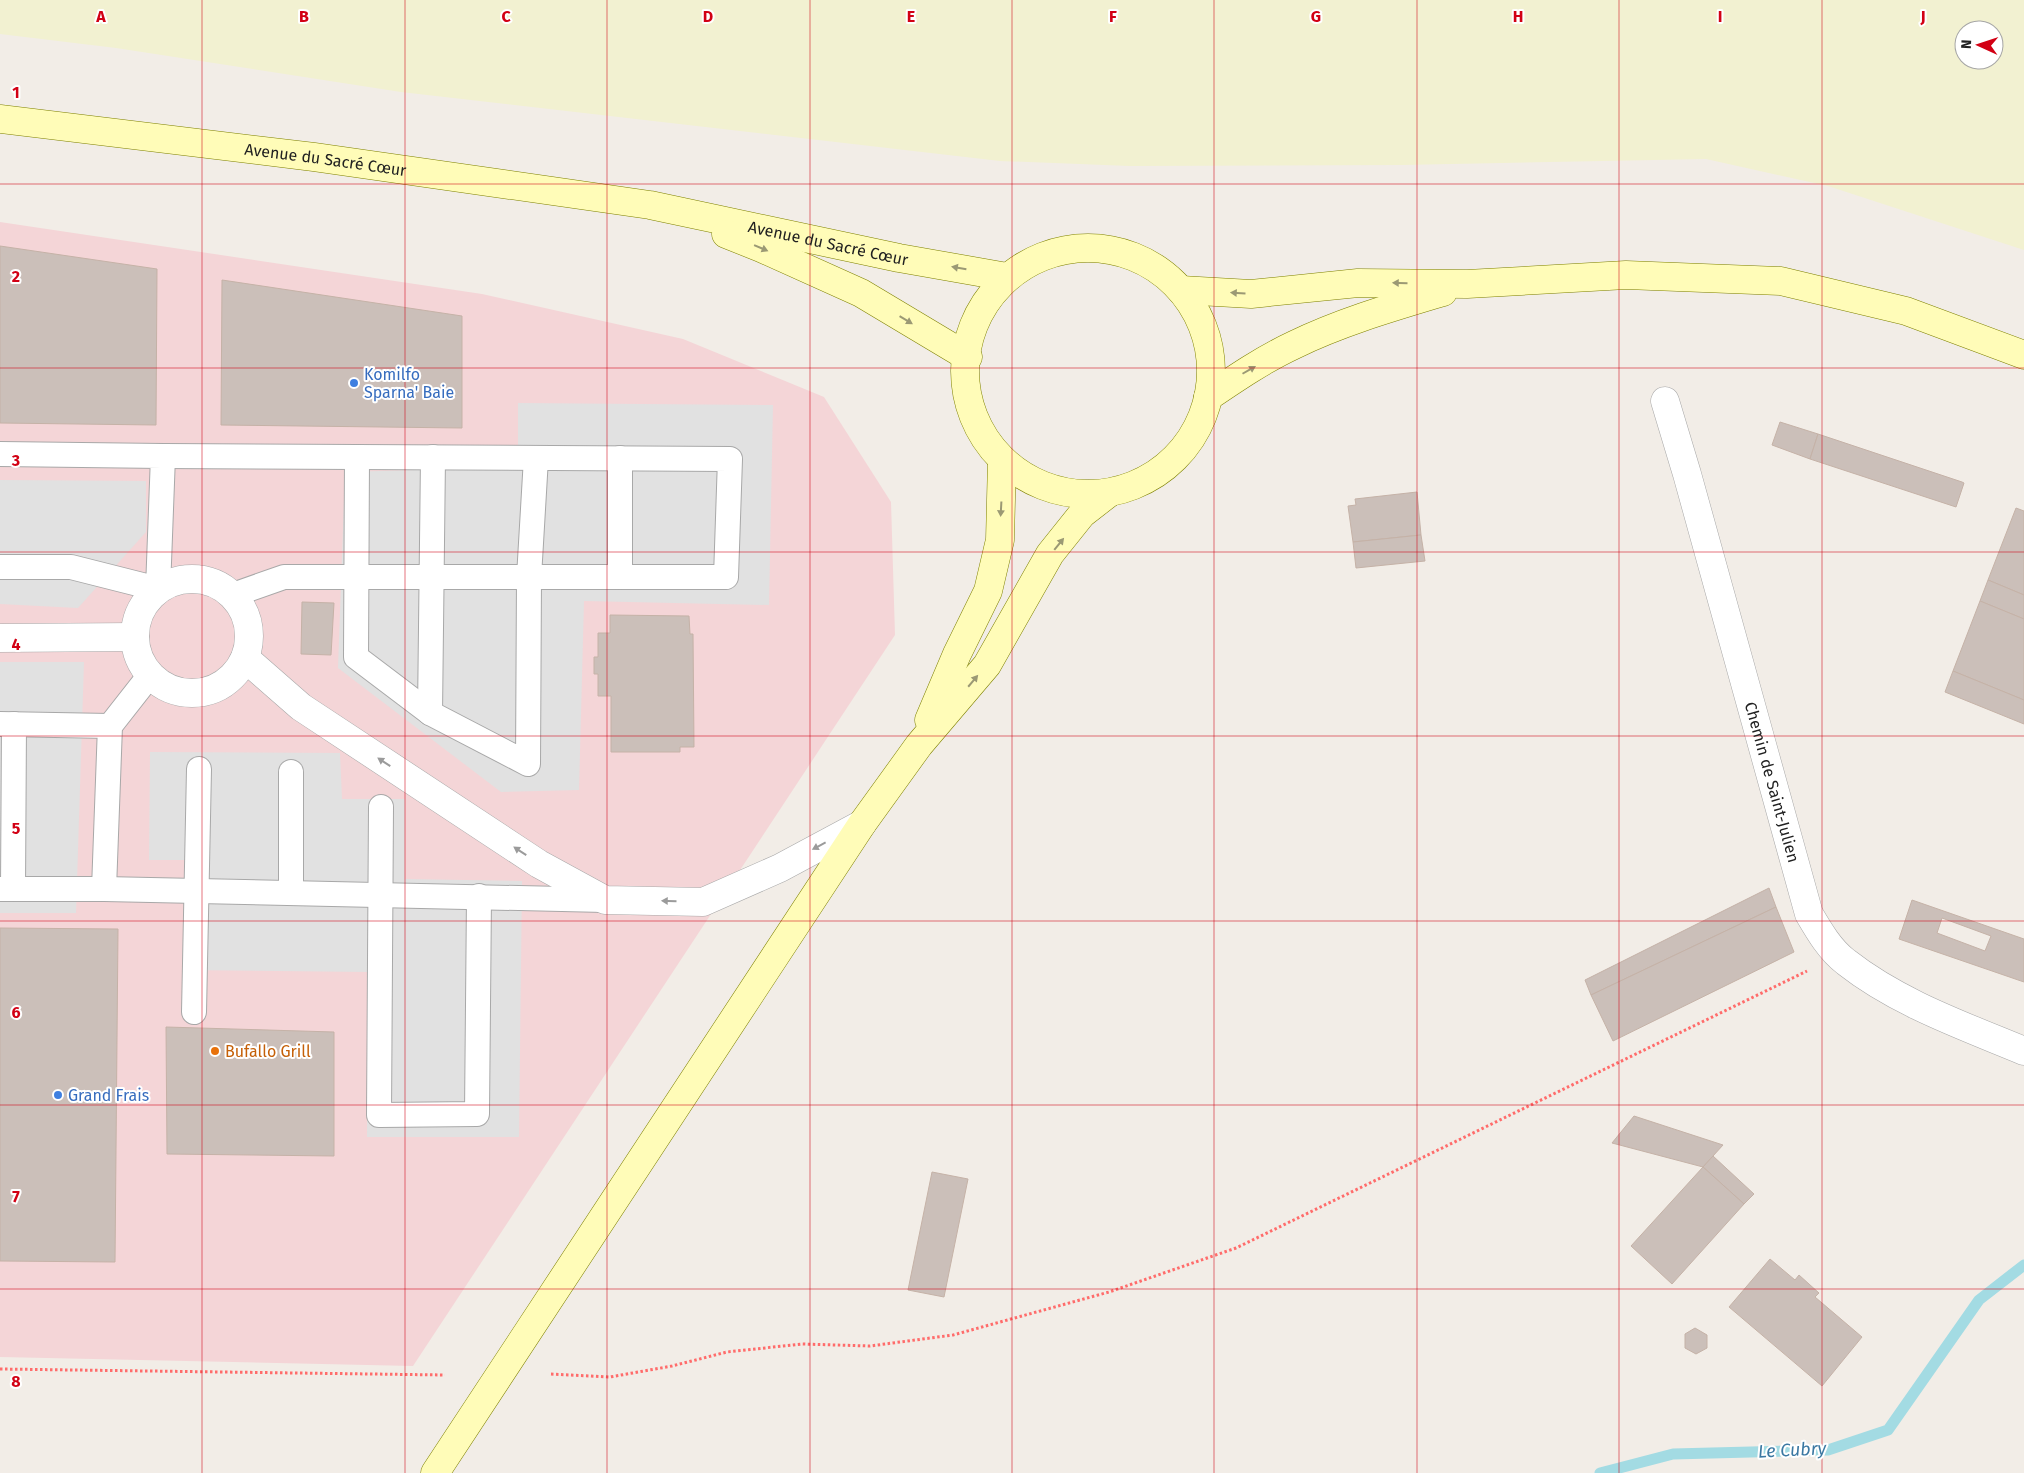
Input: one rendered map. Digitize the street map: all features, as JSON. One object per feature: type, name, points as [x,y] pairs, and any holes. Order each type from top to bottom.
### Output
[{"type":"main road","name":"Avenue du Sacré Cœur","points":[[0,119],[314,157],[650,205],[899,258],[1007,277]]},
{"type":"main road","name":"Avenue du Sacré Cœur","points":[[650,205],[761,248],[861,293],[968,356]]},
{"type":"main road","points":[[1075,248],[1119,251],[1148,263],[1181,290],[1199,318],[1211,359],[1208,397],[1192,437],[1173,461],[1137,485],[1109,493],[1065,493],[1037,484],[1002,460],[980,432],[965,391],[969,338],[987,299],[1007,277],[1044,255],[1060,251],[1075,248]]},
{"type":"main road","points":[[1181,290],[1251,294],[1358,283],[1467,284],[1626,275],[1781,281],[1906,311],[2024,354]]},
{"type":"main road","points":[[1208,397],[1244,372],[1294,345],[1372,314],[1467,284]]},
{"type":"main road","points":[[918,745],[957,654],[988,591],[1000,540],[1002,460]]},
{"type":"main road","points":[[435,1473],[862,824],[918,745],[986,665],[1050,554],[1082,514],[1109,493]]},
{"type":"street","name":"Chemin de Saint-Julien","points":[[1665,401],[1809,914],[1825,940],[1845,962],[1908,1002],[2024,1052]]},
{"type":"street","points":[[188,578],[211,580],[233,595],[248,620],[245,658],[221,686],[203,692],[176,691],[150,675],[141,661],[135,637],[142,608],[158,589],[188,578]]},
{"type":"street","points":[[0,638],[135,637]]},
{"type":"street","points":[[245,658],[301,707],[539,864],[605,900],[703,902],[780,868],[862,824]]},
{"type":"lane","points":[[0,454],[730,459],[726,577],[284,578],[233,595]]},
{"type":"lane","points":[[0,567],[71,567],[158,589],[163,456]]},
{"type":"lane","points":[[357,457],[356,657],[430,713],[528,764],[529,577],[536,458]]},
{"type":"lane","points":[[430,713],[433,457]]},
{"type":"lane","points":[[620,458],[620,577]]},
{"type":"lane","points":[[104,889],[110,726],[150,675]]},
{"type":"lane","points":[[110,726],[7,724],[6,889],[291,892],[605,900]]},
{"type":"lane","points":[[194,1012],[198,891],[199,769]]},
{"type":"lane","points":[[291,772],[291,892]]},
{"type":"lane","points":[[381,807],[382,895],[379,1115],[476,1114],[479,896]]},
{"type":"path","points":[[551,1374],[610,1378],[672,1366],[727,1352],[802,1344],[870,1346],[953,1335],[1110,1292],[1236,1248],[1807,972],[1834,950]]},
{"type":"path","points":[[0,1369],[445,1375]]},
{"type":"shaded area","points":[[0,222],[482,294],[683,339],[824,397],[891,502],[895,635],[413,1366],[0,1357]]},
{"type":"shaded area","points":[[518,403],[773,405],[769,605],[584,601],[579,790],[501,792],[338,668],[345,472],[518,467]]},
{"type":"shaded area","points":[[0,480],[146,481],[146,532],[78,608],[0,604]]},
{"type":"shaded area","points":[[0,662],[84,662],[76,913],[0,913]]},
{"type":"shaded area","points":[[150,752],[340,753],[342,799],[405,799],[405,879],[522,881],[519,1137],[367,1137],[368,972],[182,970],[185,860],[149,860]]},
{"type":"green space","points":[[0,0],[2024,0],[2024,250],[1828,186],[1706,159],[1402,165],[1130,166],[1000,161],[401,92],[116,48],[0,34]]},
{"type":"building","points":[[0,246],[157,269],[156,425],[0,423]]},
{"type":"building","points":[[222,280],[462,316],[462,428],[221,425]]},
{"type":"building","points":[[1780,422],[1818,434],[1810,459],[1772,445]]},
{"type":"building","points":[[1818,434],[1964,483],[1956,507],[1810,459]]},
{"type":"building","points":[[1417,492],[1421,535],[1353,542],[1348,506],[1356,505],[1355,499]]},
{"type":"building","points":[[2016,508],[2024,511],[2024,595],[1988,580]]},
{"type":"building","points":[[1421,535],[1425,561],[1356,568],[1353,542]]},
{"type":"building","points":[[1988,580],[2024,595],[2024,619],[1980,601]]},
{"type":"building","points":[[1980,601],[2024,619],[2024,700],[1953,671]]},
{"type":"building","points":[[302,602],[334,603],[331,655],[301,654]]},
{"type":"building","points":[[610,615],[689,616],[690,634],[693,634],[694,747],[680,747],[680,752],[611,752],[611,696],[598,696],[598,674],[594,674],[594,657],[598,657],[598,633],[610,633]]},
{"type":"building","points":[[1953,671],[2024,700],[2024,724],[1945,692]]},
{"type":"building","points":[[1769,888],[1776,907],[1591,995],[1585,980]]},
{"type":"building","points":[[1912,900],[2024,939],[2024,982],[1899,939]],"holes":[[[1942,918],[1991,936],[1985,951],[1937,933]]]},
{"type":"building","points":[[1776,907],[1794,952],[1613,1041],[1591,995]]},
{"type":"building","name":"Grand Frais","points":[[0,928],[118,929],[115,1262],[0,1261]]},
{"type":"building","points":[[166,1027],[334,1032],[334,1156],[167,1154]]},
{"type":"building","points":[[1634,1116],[1723,1145],[1703,1167],[1612,1143]]},
{"type":"building","points":[[1713,1156],[1754,1194],[1744,1204],[1703,1167]]},
{"type":"building","points":[[1703,1167],[1744,1204],[1672,1284],[1631,1246]]},
{"type":"building","points":[[932,1172],[968,1179],[944,1297],[908,1290]]},
{"type":"building","points":[[1770,1259],[1795,1280],[1799,1275],[1819,1293],[1815,1297],[1862,1337],[1822,1386],[1729,1307]]},
{"type":"building","points":[[1695,1328],[1707,1335],[1707,1348],[1696,1354],[1685,1348],[1685,1334]]},
{"type":"waterway","name":"Le Cubry","points":[[1600,1473],[1673,1454],[1828,1450],[1888,1430],[1979,1300],[2024,1265]]},
{"type":"place","name":"Komilfo Sparna' Baie","points":[[354,383]]},
{"type":"place","name":"Bufallo Grill","points":[[215,1051]]},
{"type":"place","name":"Grand Frais","points":[[58,1095]]}]
